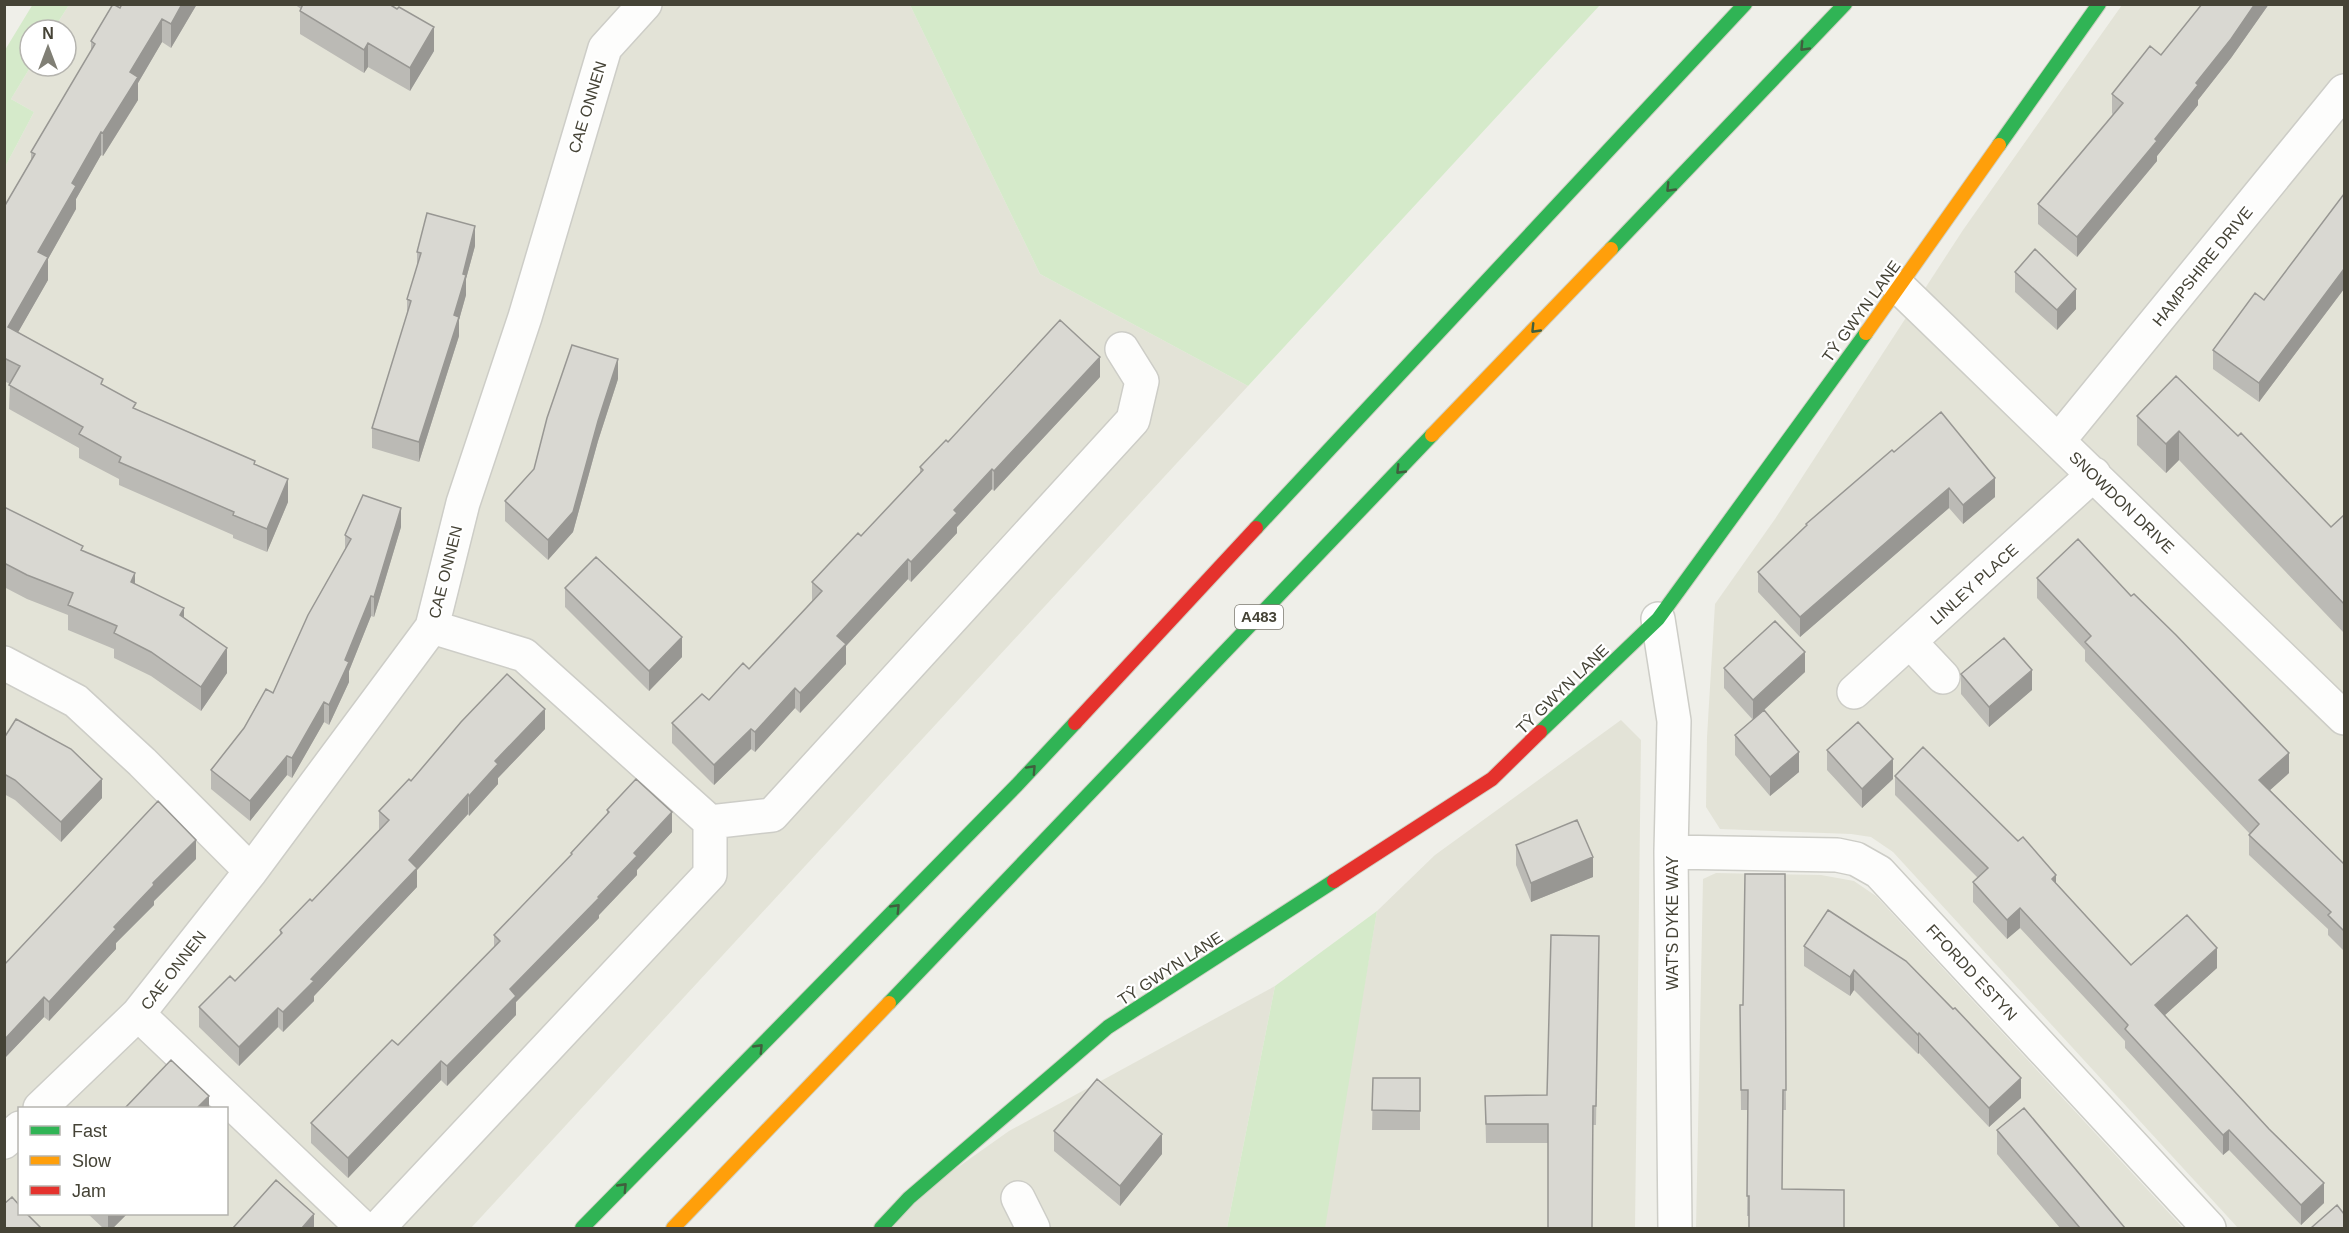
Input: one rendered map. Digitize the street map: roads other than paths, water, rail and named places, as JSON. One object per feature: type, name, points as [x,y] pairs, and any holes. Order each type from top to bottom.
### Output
[{"type":"main road","points":[[582,1228],[1017,784],[1745,4]]},
{"type":"main road","name":"A483","points":[[674,1228],[1845,4]]},
{"type":"main road","name":"TŶ GWYN LANE","points":[[880,1228],[909,1198],[1108,1027],[1492,778],[1658,620],[1899,287],[2099,4]]},
{"type":"street","name":"CAE ONNEN","points":[[41,1107],[138,1014],[251,871],[432,627],[463,503],[525,317],[605,48],[645,4]]},
{"type":"street","name":"HAMPSHIRE DRIVE","points":[[2059,440],[2344,91]]},
{"type":"street","name":"SNOWDON DRIVE","points":[[1899,287],[2344,718]]},
{"type":"street","points":[[710,822],[772,815],[1133,420],[1142,381],[1122,349]]},
{"type":"street","name":"LINLEY PLACE","points":[[1854,692],[2094,474]]},
{"type":"street","name":"WAT'S DYKE WAY","points":[[1658,620],[1674,721],[1671,852],[1675,1228]]},
{"type":"street","points":[[378,1228],[710,874],[710,822],[524,655],[432,627]]},
{"type":"street","points":[[1910,642],[1943,677]]},
{"type":"street","points":[[4,663],[76,701],[142,762],[251,871]]},
{"type":"street","name":"FFORDD ESTYN","points":[[1671,852],[1837,855],[1856,859],[1879,872],[2209,1228]]},
{"type":"street","points":[[138,1014],[363,1228]]},
{"type":"street","points":[[4,1142],[18,1130]]},
{"type":"street","points":[[1018,1198],[1033,1228]]}]
